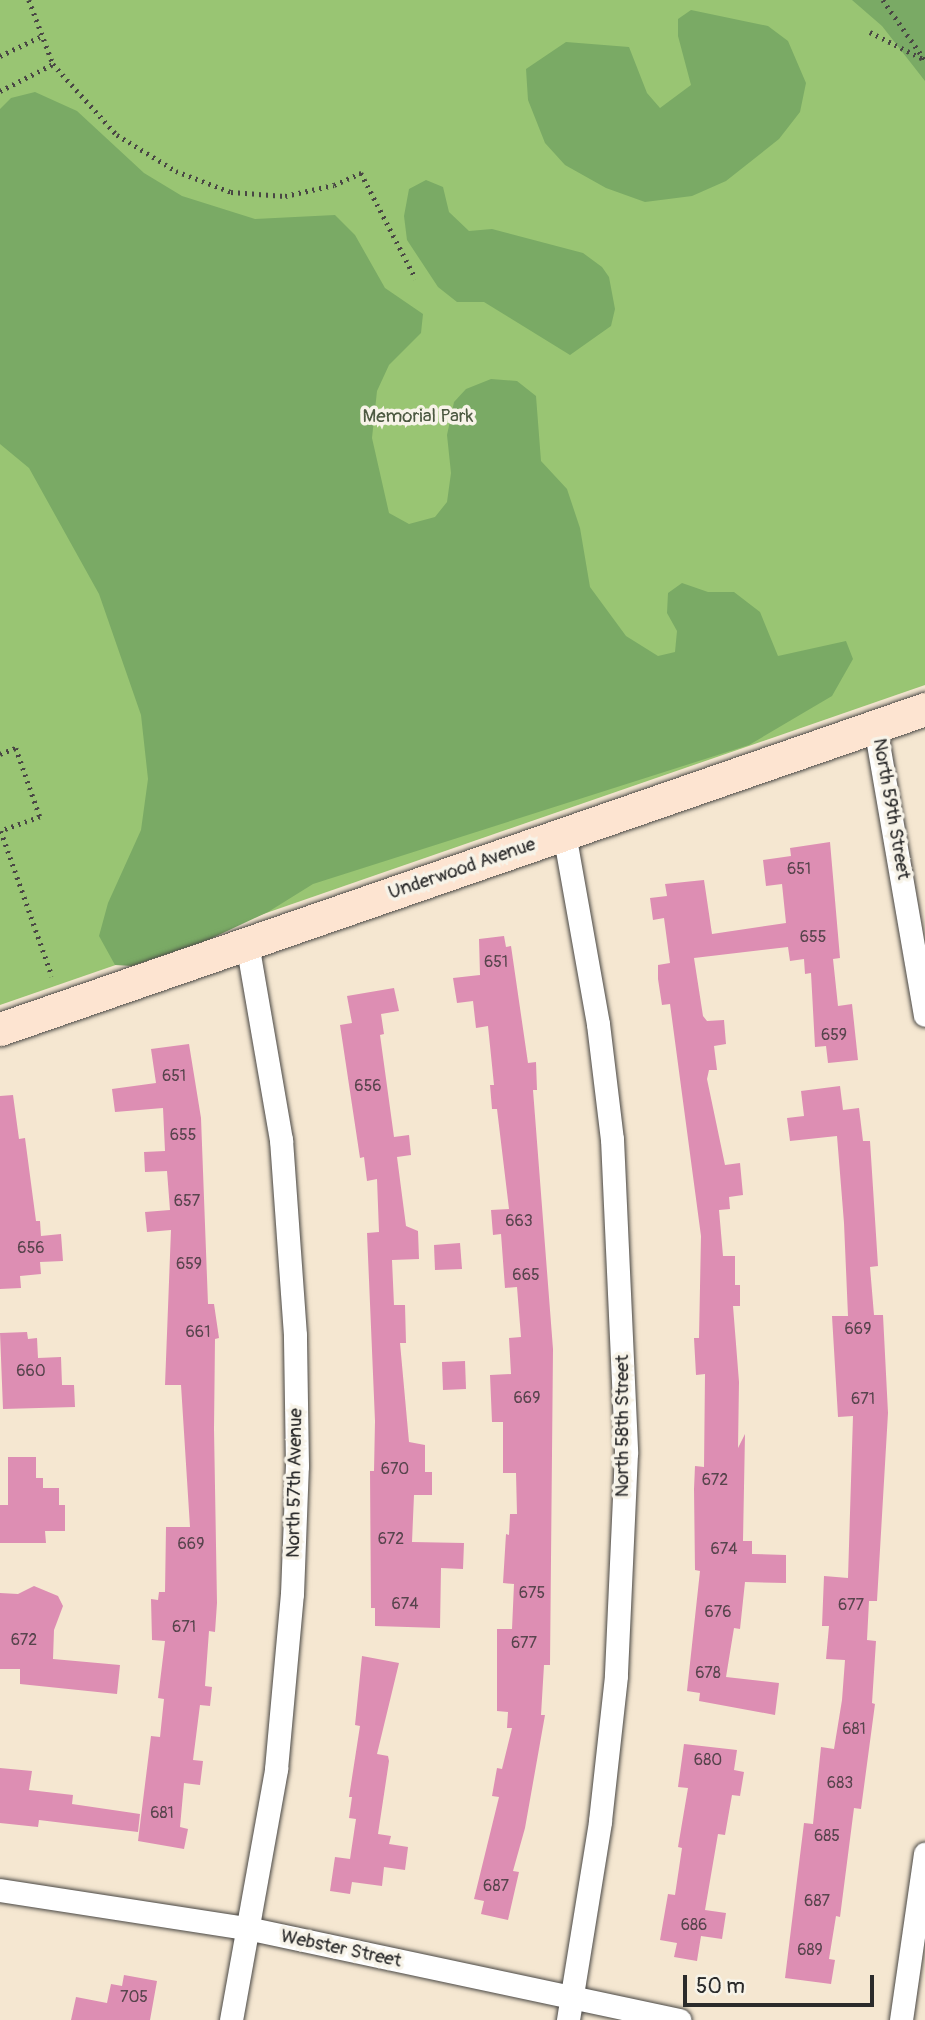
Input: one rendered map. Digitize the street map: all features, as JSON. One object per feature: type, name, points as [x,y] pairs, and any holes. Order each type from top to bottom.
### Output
[{"type":"main road","name":"Underwood Avenue","points":[[0,1029],[925,709]]},
{"type":"street","name":"North 59th Street","points":[[875,726],[925,1015]]},
{"type":"street","name":"North 58th Street","points":[[564,833],[598,1024],[612,1139],[626,1453],[616,1676],[600,1822],[571,2010]]},
{"type":"street","name":"North 57th Avenue","points":[[231,2020],[251,1929],[276,1769],[292,1594],[297,1466],[283,1167],[247,944]]},
{"type":"street","points":[[901,2020],[925,1854]]},
{"type":"street","name":"Webster Street","points":[[0,1890],[251,1929],[571,2010],[679,2020]]},
{"type":"path","points":[[29,0],[40,37],[53,64],[117,135],[143,153],[206,184],[231,192],[285,196],[334,185],[361,173],[416,279]]},
{"type":"path","points":[[883,0],[925,60]]},
{"type":"path","points":[[870,32],[925,60]]},
{"type":"path","points":[[0,57],[40,37]]},
{"type":"path","points":[[0,91],[53,64]]},
{"type":"path","points":[[0,754],[16,748],[40,817],[0,831],[52,976]]},
{"type":"green space","name":"Memorial Park","points":[[0,0],[925,0],[925,685],[0,1005]]},
{"type":"green space","points":[[852,0],[925,0],[925,81],[882,26]]},
{"type":"green space","points":[[691,10],[768,26],[788,41],[806,83],[800,112],[779,139],[726,181],[692,196],[645,202],[606,188],[565,165],[545,143],[528,100],[526,69],[566,42],[629,47],[647,93],[660,108],[691,85],[678,36],[678,19]]},
{"type":"green space","points":[[35,92],[77,111],[144,173],[182,196],[255,219],[335,215],[355,235],[385,288],[423,314],[421,333],[389,365],[377,391],[372,438],[389,513],[409,524],[435,517],[447,502],[451,473],[447,435],[454,402],[466,389],[491,379],[517,381],[536,396],[541,461],[567,489],[580,528],[590,587],[626,636],[658,656],[675,652],[677,631],[667,613],[668,593],[682,583],[708,592],[734,592],[760,612],[778,656],[846,641],[853,659],[832,696],[749,745],[313,884],[268,912],[208,940],[132,966],[115,965],[99,936],[108,903],[141,830],[148,779],[141,715],[99,594],[29,468],[0,444],[0,109],[11,98]]},
{"type":"green space","points":[[426,180],[443,187],[449,212],[469,231],[492,229],[583,253],[602,267],[609,277],[615,309],[611,326],[570,355],[484,302],[457,302],[438,287],[407,240],[404,216],[409,189]]},
{"type":"building","points":[[830,842],[840,958],[833,959],[838,1006],[852,1004],[858,1060],[828,1063],[826,1046],[815,1047],[811,973],[805,974],[804,959],[790,961],[788,947],[694,958],[703,1016],[707,1021],[724,1020],[726,1044],[714,1046],[717,1070],[709,1070],[707,1079],[725,1165],[740,1163],[743,1195],[729,1197],[730,1209],[719,1210],[723,1256],[735,1256],[735,1285],[740,1285],[740,1306],[733,1306],[739,1382],[738,1448],[745,1434],[743,1541],[752,1541],[752,1554],[786,1555],[786,1583],[745,1582],[740,1629],[734,1628],[726,1677],[779,1683],[775,1715],[699,1701],[700,1693],[687,1691],[700,1571],[695,1570],[695,1466],[704,1467],[705,1374],[696,1375],[694,1338],[699,1338],[701,1236],[670,1004],[662,1005],[658,979],[658,965],[670,963],[664,918],[653,920],[650,898],[667,896],[665,884],[704,880],[712,934],[786,923],[782,884],[766,886],[763,860],[791,856],[790,848]]},
{"type":"building","points":[[504,936],[506,947],[511,946],[528,1063],[536,1062],[537,1090],[533,1090],[553,1349],[550,1665],[544,1665],[541,1715],[545,1715],[525,1828],[513,1871],[519,1872],[508,1920],[481,1914],[484,1901],[474,1899],[499,1797],[492,1796],[497,1768],[502,1769],[512,1728],[507,1728],[508,1712],[497,1711],[497,1629],[512,1629],[514,1584],[503,1583],[510,1514],[517,1514],[516,1473],[503,1473],[503,1422],[492,1422],[490,1375],[511,1374],[509,1338],[521,1337],[517,1287],[505,1288],[501,1234],[493,1235],[491,1210],[509,1209],[497,1109],[492,1109],[490,1085],[494,1085],[488,1026],[476,1028],[473,1001],[457,1003],[453,978],[480,975],[479,939]]},
{"type":"building","points":[[394,988],[399,1011],[381,1014],[384,1034],[380,1035],[394,1137],[409,1135],[411,1155],[397,1157],[406,1226],[418,1231],[419,1259],[392,1260],[394,1305],[405,1305],[406,1343],[400,1343],[409,1442],[425,1445],[425,1472],[432,1472],[432,1495],[414,1495],[412,1542],[464,1543],[463,1569],[441,1568],[440,1628],[375,1626],[375,1608],[371,1608],[370,1471],[374,1471],[375,1421],[367,1233],[379,1232],[377,1179],[367,1181],[364,1157],[360,1158],[340,1025],[352,1023],[347,996]]},
{"type":"building","points":[[189,1044],[201,1118],[208,1304],[214,1304],[219,1338],[215,1339],[214,1429],[217,1603],[215,1632],[209,1631],[205,1686],[212,1687],[210,1706],[200,1705],[193,1760],[203,1761],[200,1785],[184,1783],[180,1827],[188,1829],[184,1849],[138,1841],[151,1736],[160,1737],[164,1699],[158,1698],[165,1641],[152,1640],[151,1599],[158,1600],[159,1592],[165,1592],[166,1527],[190,1527],[181,1385],[165,1385],[171,1230],[147,1232],[145,1212],[170,1210],[167,1171],[145,1172],[144,1152],[165,1151],[163,1108],[115,1112],[112,1089],[156,1083],[151,1049]]},
{"type":"building","points":[[840,1086],[843,1110],[859,1108],[863,1141],[870,1141],[878,1266],[870,1267],[874,1315],[883,1315],[888,1413],[877,1601],[869,1601],[867,1640],[876,1641],[872,1703],[875,1704],[861,1809],[854,1808],[840,1917],[836,1916],[829,1959],[835,1960],[831,1984],[785,1978],[804,1823],[813,1824],[821,1747],[834,1749],[842,1700],[845,1660],[826,1659],[829,1626],[822,1626],[824,1576],[848,1578],[853,1416],[838,1417],[832,1316],[848,1316],[844,1223],[837,1136],[790,1141],[787,1118],[804,1116],[801,1091]]},
{"type":"building","points":[[13,1095],[19,1139],[25,1138],[36,1221],[40,1221],[41,1236],[61,1234],[63,1261],[40,1262],[41,1274],[20,1276],[21,1288],[0,1289],[0,1096]]},
{"type":"building","points":[[460,1243],[462,1269],[435,1270],[434,1245]]},
{"type":"building","points":[[27,1332],[28,1339],[37,1338],[38,1358],[61,1357],[62,1385],[74,1385],[75,1407],[3,1409],[0,1333]]},
{"type":"building","points":[[465,1361],[466,1389],[443,1390],[442,1362]]},
{"type":"building","points":[[8,1457],[36,1457],[36,1478],[43,1478],[43,1488],[59,1488],[59,1505],[65,1505],[65,1531],[45,1531],[46,1543],[0,1543],[0,1505],[8,1505]]},
{"type":"building","points":[[34,1586],[58,1596],[63,1606],[54,1630],[53,1659],[120,1665],[117,1694],[20,1684],[20,1669],[0,1669],[0,1593],[18,1594]]},
{"type":"building","points":[[362,1656],[399,1663],[377,1754],[388,1756],[389,1761],[378,1834],[391,1836],[389,1844],[408,1847],[405,1870],[384,1867],[382,1886],[352,1882],[350,1894],[330,1891],[335,1857],[350,1859],[356,1819],[349,1818],[352,1797],[349,1797],[360,1726],[355,1725]]},
{"type":"building","points":[[684,1744],[737,1750],[734,1770],[744,1772],[740,1796],[732,1795],[725,1835],[718,1834],[705,1910],[726,1913],[722,1939],[701,1936],[697,1961],[674,1957],[677,1943],[660,1940],[668,1894],[675,1895],[682,1848],[678,1847],[688,1788],[678,1787]]},
{"type":"building","points":[[0,1768],[32,1771],[29,1790],[73,1795],[72,1804],[140,1814],[138,1832],[39,1820],[38,1827],[0,1823]]},
{"type":"building","points":[[124,1975],[157,1981],[150,2020],[71,2020],[76,1997],[107,2003],[111,1984],[122,1986]]}]
